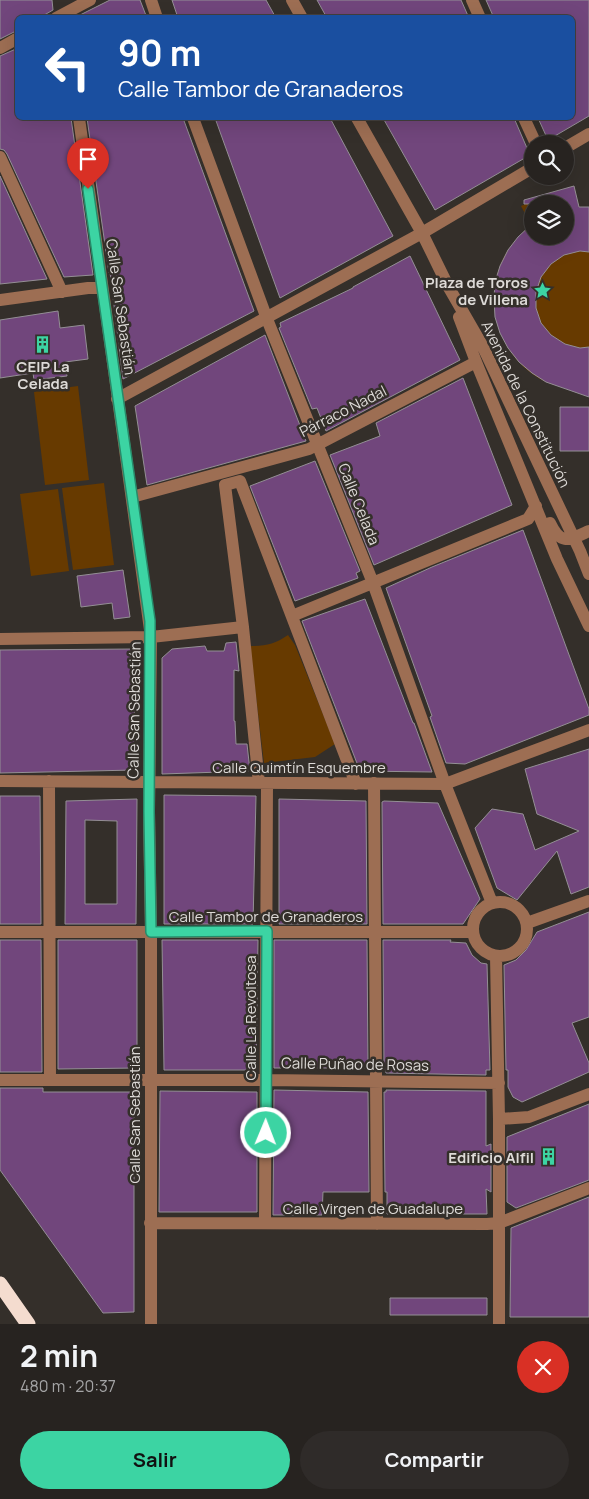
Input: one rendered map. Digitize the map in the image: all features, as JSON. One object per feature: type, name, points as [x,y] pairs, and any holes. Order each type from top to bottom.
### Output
[{"type":"highway","points":[[0,1284],[28,1324]]},
{"type":"street","points":[[63,12],[90,0]]},
{"type":"street","points":[[151,0],[156,15]]},
{"type":"street","points":[[292,0],[300,15]]},
{"type":"street","points":[[472,0],[479,15]]},
{"type":"street","points":[[0,48],[15,40]]},
{"type":"street","name":"Calle San Sebastián","points":[[79,120],[101,288],[151,636],[149,782],[151,1324]]},
{"type":"street","name":"Calle Celada","points":[[195,120],[267,319],[373,583],[445,784],[492,903]]},
{"type":"street","name":"Avenida de la Constitución","points":[[359,120],[422,233],[448,286],[482,345],[574,538],[589,574]]},
{"type":"street","points":[[525,120],[532,135]]},
{"type":"street","points":[[574,143],[589,135]]},
{"type":"street","points":[[0,157],[62,292]]},
{"type":"street","points":[[118,399],[422,233],[524,173]]},
{"type":"street","points":[[448,286],[476,362],[558,559],[589,626]]},
{"type":"street","points":[[0,300],[101,288]]},
{"type":"street","name":"Párraco Nadal","points":[[132,497],[309,449],[476,362]]},
{"type":"street","points":[[517,460],[532,481],[556,536],[562,539],[574,538],[589,531]]},
{"type":"street","name":"Calle La Revoltosa","points":[[265,1223],[267,931],[263,784],[225,486],[240,482],[292,616]]},
{"type":"street","points":[[356,784],[292,616],[528,519],[536,506]]},
{"type":"street","points":[[0,639],[151,636],[244,627]]},
{"type":"street","name":"Calle Quimtín Esquembre","points":[[0,781],[445,784],[589,730]]},
{"type":"street","points":[[49,781],[50,1080]]},
{"type":"street","points":[[374,784],[377,1224]]},
{"type":"street","points":[[527,923],[589,901]]},
{"type":"street","points":[[492,903],[506,903],[514,906],[524,916],[527,923],[525,940],[520,948],[505,956],[496,956],[488,953],[480,948],[475,941],[473,932],[475,918],[485,906],[492,903]]},
{"type":"street","name":"Calle Tambor de Granaderos","points":[[0,932],[473,932]]},
{"type":"street","points":[[496,956],[500,1118],[499,1324]]},
{"type":"street","name":"Calle Puñao de Rosas","points":[[0,1080],[267,1080],[499,1083]]},
{"type":"street","points":[[500,1118],[529,1117],[589,1094]]},
{"type":"street","name":"Calle Virgen de Guadalupe","points":[[150,1223],[499,1223],[589,1188]]},
{"type":"shaded area","name":"Plaza de Toros de Villena","points":[[574,186],[579,207],[589,207],[589,391],[549,383],[528,370],[514,357],[504,341],[498,324],[494,305],[495,286],[499,268],[508,250],[518,237],[524,231],[524,245],[574,245],[574,195],[545,195]]},
{"type":"shaded area","points":[[78,386],[89,480],[45,485],[34,392]]},
{"type":"shaded area","points":[[104,483],[114,565],[73,570],[62,488]]},
{"type":"shaded area","points":[[58,489],[69,571],[31,576],[20,494]]},
{"type":"shaded area","points":[[288,635],[295,645],[335,744],[315,757],[264,763],[250,646],[270,644]]},
{"type":"building","points":[[0,0],[52,0],[53,10],[44,15],[15,15],[15,32],[0,39]]},
{"type":"building","points":[[110,0],[140,0],[146,15],[80,15]]},
{"type":"building","points":[[172,0],[266,0],[274,15],[177,15]]},
{"type":"building","points":[[317,0],[461,0],[468,15],[325,15]]},
{"type":"building","points":[[486,0],[589,0],[589,116],[557,135],[546,135],[539,120],[575,120],[575,15],[493,15]]},
{"type":"building","points":[[15,49],[15,120],[71,120],[93,275],[64,277],[7,154],[4,150],[0,149],[0,56]]},
{"type":"building","points":[[87,120],[184,120],[254,311],[123,379]]},
{"type":"building","points":[[216,120],[331,120],[393,236],[280,298]]},
{"type":"building","points":[[384,120],[515,120],[524,141],[524,158],[435,210]]},
{"type":"building","points":[[0,176],[47,279],[0,284]]},
{"type":"building","name":"Plaza de Toros de Villena","points":[[574,186],[579,207],[589,207],[589,252],[580,251],[564,255],[551,264],[541,277],[536,292],[536,308],[541,323],[551,335],[565,344],[580,348],[589,347],[589,397],[546,382],[519,362],[508,348],[500,333],[495,317],[495,282],[500,266],[508,250],[524,231],[524,245],[574,245],[574,195],[542,195]]},
{"type":"building","points":[[410,256],[460,360],[326,431],[317,408],[312,409],[279,328],[281,327],[280,323],[353,288]]},
{"type":"building","name":"CEIP La Celada","points":[[58,311],[60,328],[84,325],[88,359],[65,362],[67,376],[34,380],[33,373],[0,378],[0,320]]},
{"type":"building","points":[[265,335],[306,441],[147,485],[135,406]]},
{"type":"building","points":[[463,378],[512,505],[374,565],[330,455],[380,436],[376,423]]},
{"type":"building","points":[[560,407],[589,407],[589,451],[560,451]]},
{"type":"building","points":[[315,461],[360,571],[356,573],[358,578],[295,601],[250,486]]},
{"type":"building","points":[[523,530],[589,709],[589,715],[465,764],[446,763],[430,717],[432,716],[386,588]]},
{"type":"building","points":[[123,570],[130,617],[114,619],[112,603],[81,607],[77,576]]},
{"type":"building","points":[[365,599],[432,772],[360,771],[302,621]]},
{"type":"building","points":[[236,642],[239,671],[234,670],[236,744],[247,744],[250,771],[162,774],[162,658],[172,649],[205,646],[207,651],[224,651],[226,643]]},
{"type":"building","points":[[134,649],[135,770],[0,773],[0,650]]},
{"type":"building","points":[[589,749],[589,887],[571,894],[557,851],[517,900],[497,888],[475,828],[492,809],[523,814],[535,850],[579,831],[537,814],[525,769]]},
{"type":"building","points":[[164,795],[256,796],[253,924],[164,924]]},
{"type":"building","points":[[0,796],[40,796],[41,924],[0,924]]},
{"type":"building","points":[[137,799],[136,924],[65,924],[66,801]],"holes":[[[85,820],[117,821],[117,904],[85,904]]]},
{"type":"building","points":[[279,799],[366,801],[367,924],[279,924]]},
{"type":"building","points":[[382,802],[438,803],[480,899],[463,924],[383,924]]},
{"type":"building","points":[[589,912],[589,1017],[572,1023],[589,1063],[589,1072],[522,1102],[513,1097],[508,1087],[504,965],[516,960],[526,950],[537,932]]},
{"type":"building","points":[[0,940],[41,940],[42,1072],[0,1072]]},
{"type":"building","points":[[58,940],[137,940],[137,1068],[58,1069]]},
{"type":"building","points":[[162,940],[258,940],[256,1070],[164,1070]]},
{"type":"building","points":[[274,940],[367,940],[368,1068],[274,1068]]},
{"type":"building","points":[[383,940],[451,940],[450,942],[466,943],[472,955],[481,963],[487,964],[490,1070],[486,1070],[486,1075],[386,1073],[384,1068]]},
{"type":"building","points":[[0,1088],[43,1088],[43,1092],[134,1092],[134,1312],[103,1313],[0,1170]]},
{"type":"building","points":[[274,1090],[368,1092],[369,1192],[323,1192],[322,1215],[273,1215]]},
{"type":"building","points":[[386,1090],[486,1091],[486,1146],[491,1144],[491,1192],[486,1189],[487,1214],[387,1214],[384,1092]]},
{"type":"building","points":[[160,1091],[257,1092],[257,1212],[159,1212]]},
{"type":"building","name":"Edificio Alfil","points":[[589,1104],[589,1180],[516,1208],[507,1202],[507,1137]]},
{"type":"building","points":[[589,1197],[589,1317],[510,1317],[511,1228]]},
{"type":"building","points":[[390,1298],[487,1298],[487,1315],[390,1315]]},
{"type":"place","name":"Plaza de Toros de Villena","points":[[542,291]]},
{"type":"place","name":"CEIP La Celada","points":[[43,345]]},
{"type":"place","name":"Edificio Alfil","points":[[548,1157]]},
{"type":"route","points":[[88,189],[150,621],[149,812],[151,932],[267,931],[266,1133]]}]
